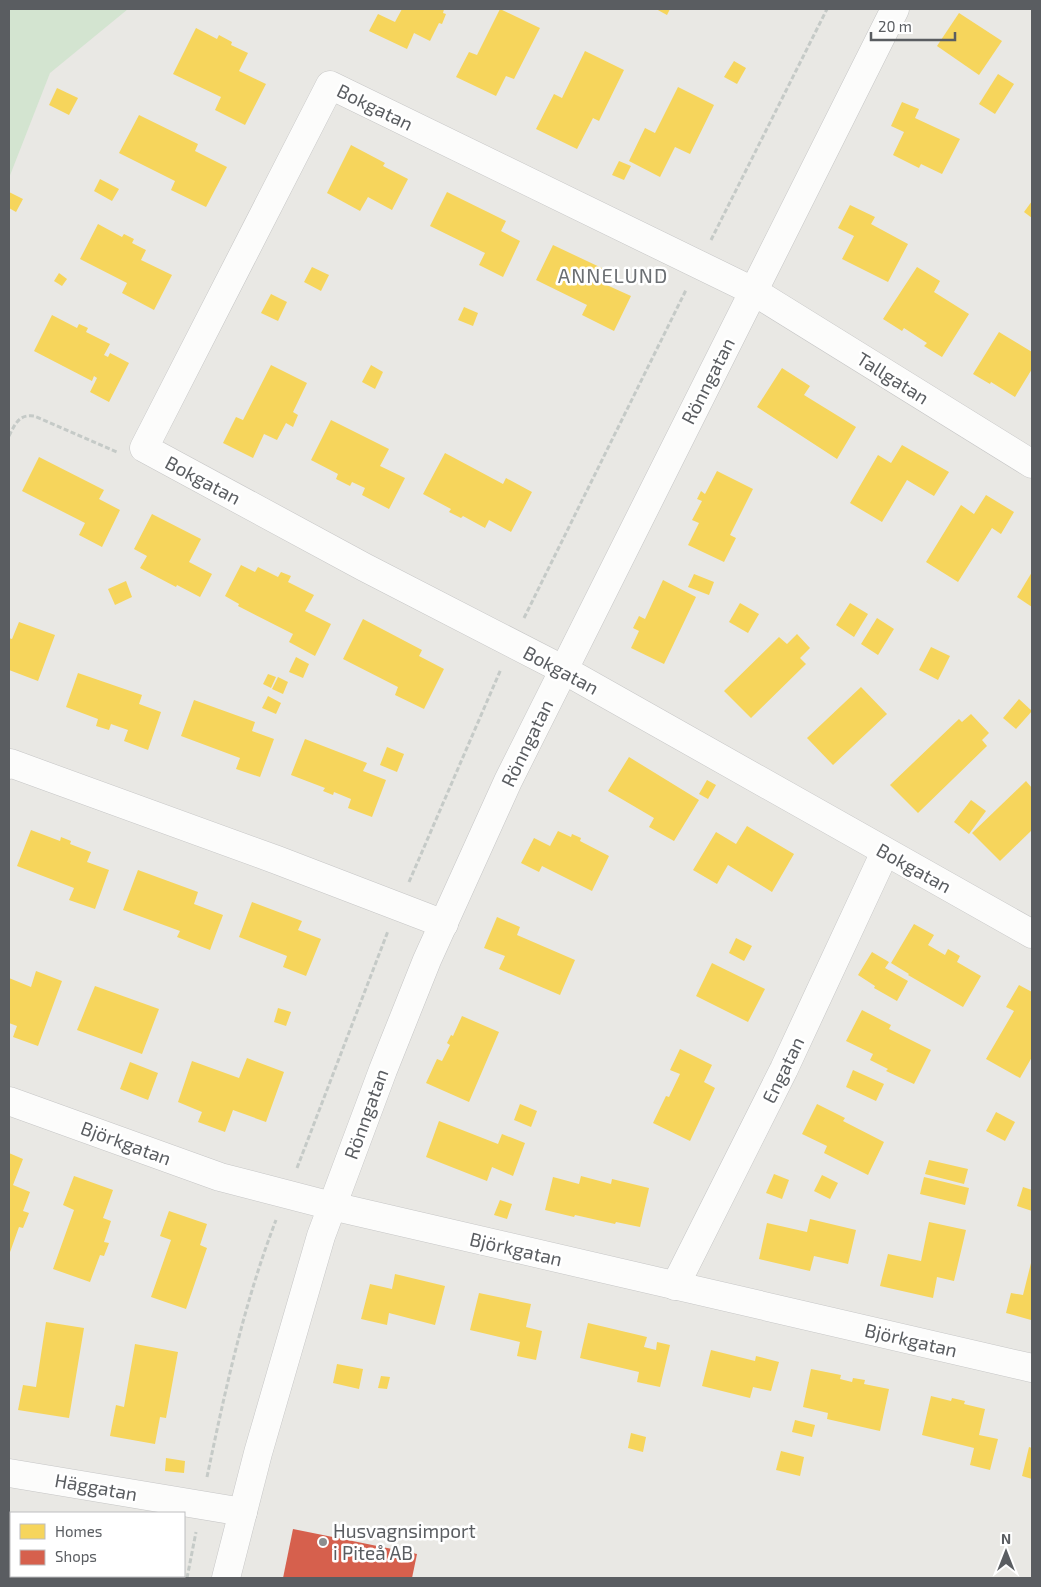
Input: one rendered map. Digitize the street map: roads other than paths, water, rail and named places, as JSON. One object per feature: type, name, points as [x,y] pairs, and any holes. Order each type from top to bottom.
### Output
[{"type":"street","name":"Rönngatan","points":[[226,1578],[258,1453],[321,1236],[382,1070],[444,924],[508,781],[895,9]]},
{"type":"street","name":"Bokgatan","points":[[753,291],[330,85],[144,448],[364,567],[564,670],[1032,934]]},
{"type":"street","name":"Tallgatan","points":[[753,291],[1032,464]]},
{"type":"street","points":[[9,765],[10,763],[277,860],[444,924]]},
{"type":"street","name":"Engatan","points":[[675,1286],[784,1069],[886,852]]},
{"type":"street","name":"Björkgatan","points":[[9,1101],[220,1177],[332,1206],[1032,1368]]},
{"type":"street","name":"Häggatan","points":[[9,1473],[243,1512]]},
{"type":"place","name":"Husvagnsimport i Piteå AB","points":[[323,1542]]},
{"type":"district","name":"ANNELUND","points":[[613,276]]}]
